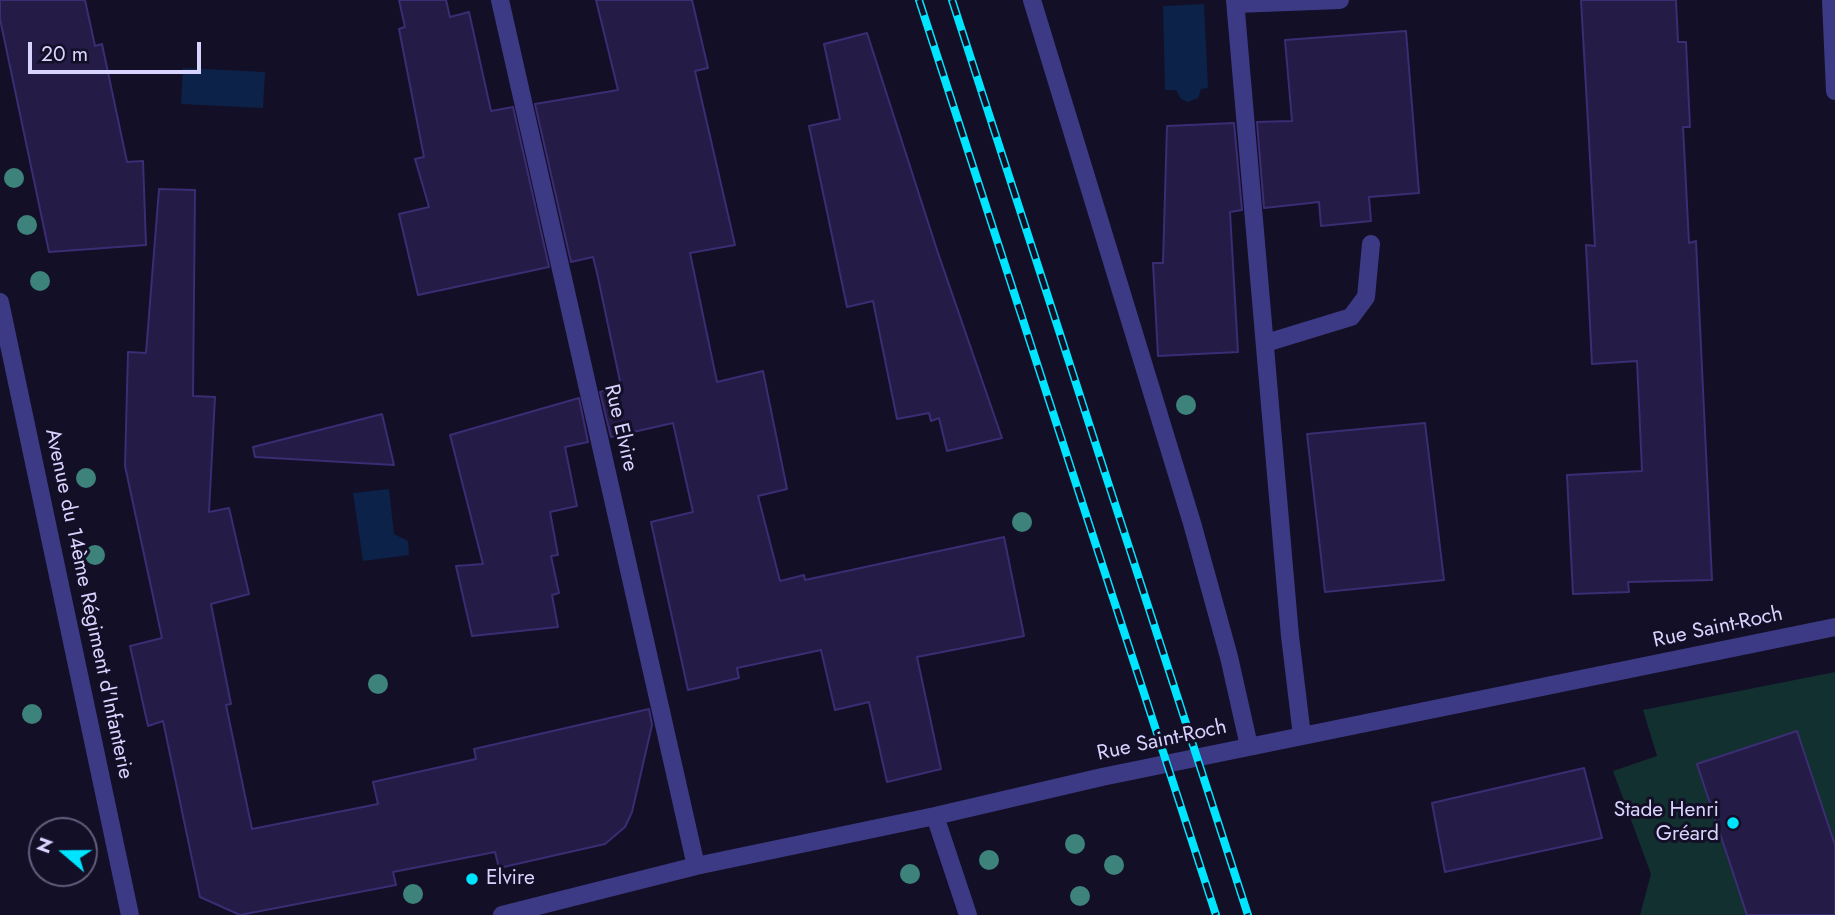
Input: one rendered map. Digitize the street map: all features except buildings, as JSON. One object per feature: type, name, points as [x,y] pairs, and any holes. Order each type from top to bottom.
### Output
[{"type":"street","name":"Rue Elvire","points":[[500,0],[696,866]]},
{"type":"street","points":[[1032,0],[1192,523],[1230,657],[1249,746]]},
{"type":"street","points":[[1302,736],[1290,636],[1236,2],[1340,0]]},
{"type":"street","points":[[1831,0],[1835,91]]},
{"type":"street","points":[[1266,343],[1351,317],[1366,297],[1371,243]]},
{"type":"street","name":"Avenue du 14ème Régiment d'Infanterie","points":[[0,302],[130,915]]},
{"type":"street","name":"Rue Saint-Roch","points":[[502,915],[696,866],[1249,746],[1835,626]]},
{"type":"street","points":[[935,816],[968,915]]},
{"type":"green space","name":"Stade Henri Gréard","points":[[1835,672],[1835,915],[1640,915],[1651,874],[1613,771],[1657,756],[1643,710]]},
{"type":"water","points":[[1204,4],[1208,88],[1201,89],[1198,98],[1188,102],[1181,99],[1176,90],[1165,90],[1163,6]]},
{"type":"water","points":[[183,68],[265,72],[263,108],[181,104]]},
{"type":"water","points":[[389,489],[394,534],[408,541],[409,555],[363,561],[353,493]]},
{"type":"railway","points":[[919,0],[1216,915]]},
{"type":"railway","points":[[952,0],[1248,915]]},
{"type":"place","name":"Stade Henri Gréard","points":[[1733,823]]},
{"type":"place","name":"Elvire","points":[[472,879]]}]
